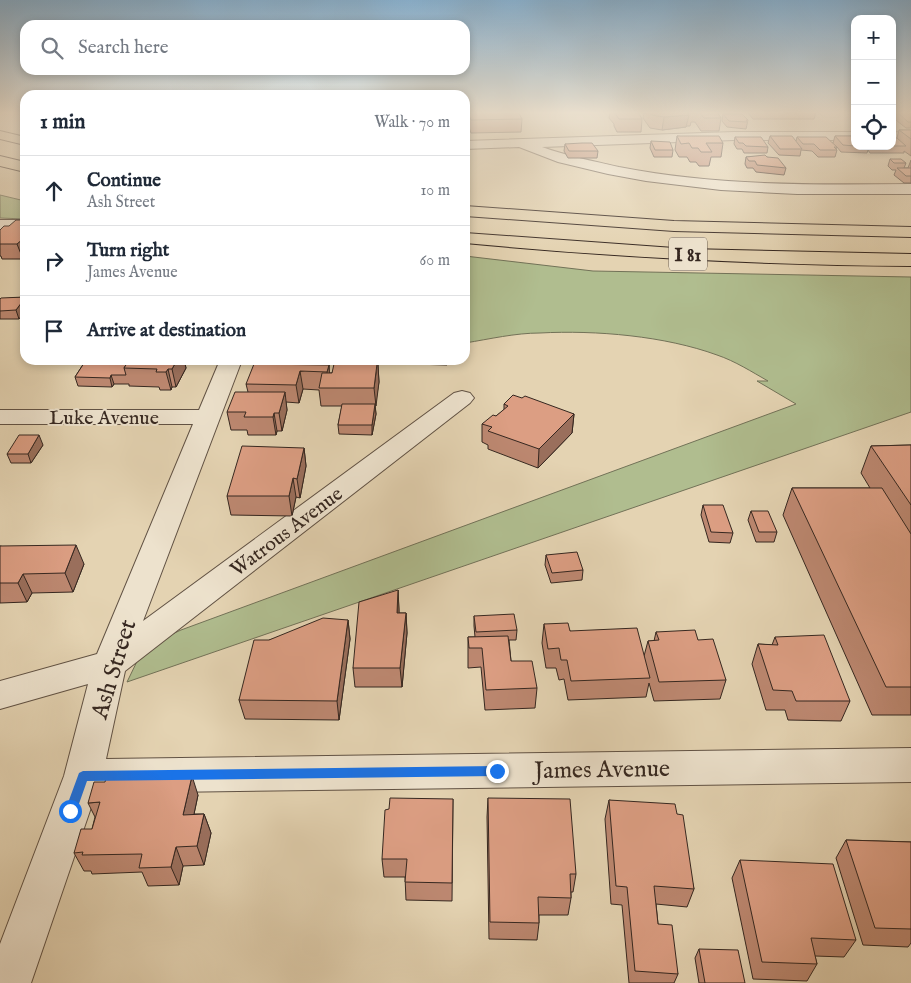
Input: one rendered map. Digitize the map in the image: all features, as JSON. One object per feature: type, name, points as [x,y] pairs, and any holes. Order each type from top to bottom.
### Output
[{"type":"highway","points":[[0,161],[20,166]]},
{"type":"highway","name":"I 81","points":[[470,211],[674,226],[911,232]]},
{"type":"highway","name":"I 81","points":[[470,238],[683,254],[911,260]]},
{"type":"street","points":[[558,158],[626,174],[701,185],[787,191],[911,189]]},
{"type":"street","points":[[0,225],[20,225]]},
{"type":"street","name":"Ash Street","points":[[8,983],[83,776],[110,664],[229,365]]},
{"type":"street","name":"Watrous Avenue","points":[[110,664],[462,398]]},
{"type":"street","name":"Luke Avenue","points":[[0,417],[208,417]]},
{"type":"street","points":[[0,695],[110,664]]},
{"type":"street","name":"James Avenue","points":[[83,776],[911,765]]},
{"type":"green space","points":[[0,195],[20,200],[20,219],[0,218]]},
{"type":"green space","points":[[470,257],[593,271],[911,277],[911,412],[127,682],[144,647],[181,630],[796,404],[757,381],[768,381],[730,360],[697,348],[653,339],[584,332],[502,336],[470,342]]},
{"type":"building","points":[[747,158],[778,158],[786,168],[757,165],[755,161],[749,161]]},
{"type":"building","points":[[890,159],[901,159],[906,163],[894,163]]},
{"type":"building","points":[[897,168],[911,168],[911,176],[906,176]]},
{"type":"building","points":[[16,220],[20,220],[20,241],[17,244],[0,244],[0,230],[4,226],[9,226]]},
{"type":"building","points":[[20,297],[20,305],[16,310],[0,311],[1,298]]},
{"type":"building","points":[[83,365],[126,365],[124,368],[126,375],[111,375],[110,378],[75,377]]},
{"type":"building","points":[[126,365],[174,365],[172,369],[168,369],[166,372],[156,372],[157,369],[124,368]]},
{"type":"building","points":[[254,365],[329,365],[327,372],[300,371],[296,385],[246,384]]},
{"type":"building","points":[[334,365],[377,365],[374,388],[319,388],[322,373],[332,373]]},
{"type":"building","points":[[235,392],[285,392],[279,413],[274,413],[273,417],[244,417],[246,412],[227,412]]},
{"type":"building","points":[[513,395],[522,398],[525,396],[574,414],[539,449],[488,431],[492,427],[482,424],[508,406],[504,404]]},
{"type":"building","points":[[342,404],[375,404],[372,425],[338,425]]},
{"type":"building","points":[[19,435],[39,435],[28,454],[7,454]]},
{"type":"building","points":[[911,445],[911,505],[871,446]]},
{"type":"building","points":[[242,446],[304,448],[297,479],[293,478],[289,496],[227,496]]},
{"type":"building","points":[[792,488],[882,488],[911,534],[911,687],[886,687]]},
{"type":"building","points":[[703,505],[723,505],[733,533],[711,532]]},
{"type":"building","points":[[751,511],[768,511],[777,532],[759,532]]},
{"type":"building","points":[[76,545],[65,573],[23,574],[18,583],[0,583],[0,546]]},
{"type":"building","points":[[577,552],[583,570],[552,573],[546,555]]},
{"type":"building","points":[[398,590],[397,613],[406,613],[400,668],[353,668],[359,602]]},
{"type":"building","points":[[514,614],[517,630],[476,632],[474,616]]},
{"type":"building","points":[[323,618],[348,620],[337,701],[239,700],[254,640],[269,640]]},
{"type":"building","points":[[568,623],[570,631],[637,628],[650,678],[571,681],[567,660],[561,660],[559,648],[548,649],[544,624]]},
{"type":"building","points":[[695,630],[698,640],[713,639],[726,680],[659,682],[648,641],[659,640],[656,632]]},
{"type":"building","points":[[824,635],[850,701],[796,701],[792,691],[773,690],[758,644],[778,645],[775,637]]},
{"type":"building","points":[[508,636],[511,661],[532,661],[537,688],[486,690],[482,648],[469,648],[468,637]]},
{"type":"building","points":[[192,776],[183,815],[204,814],[197,846],[176,847],[171,867],[139,868],[142,854],[82,855],[83,852],[74,853],[81,829],[92,829],[100,802],[88,803],[94,782],[105,782],[106,778]]},
{"type":"building","points":[[390,798],[453,799],[452,883],[405,882],[407,859],[382,859],[385,810],[389,809]]},
{"type":"building","points":[[488,798],[570,799],[576,874],[570,874],[571,898],[538,897],[539,923],[490,922]]},
{"type":"building","points":[[609,800],[675,804],[677,814],[683,815],[694,889],[654,886],[658,924],[672,925],[678,974],[635,971],[627,887],[616,886]]},
{"type":"building","points":[[846,840],[911,842],[911,929],[875,928]]},
{"type":"building","points":[[740,860],[833,864],[856,940],[811,938],[817,964],[762,962]]},
{"type":"building","points":[[699,949],[738,950],[745,983],[705,983]]},
{"type":"route","points":[[70,811],[83,776],[497,771]]}]
